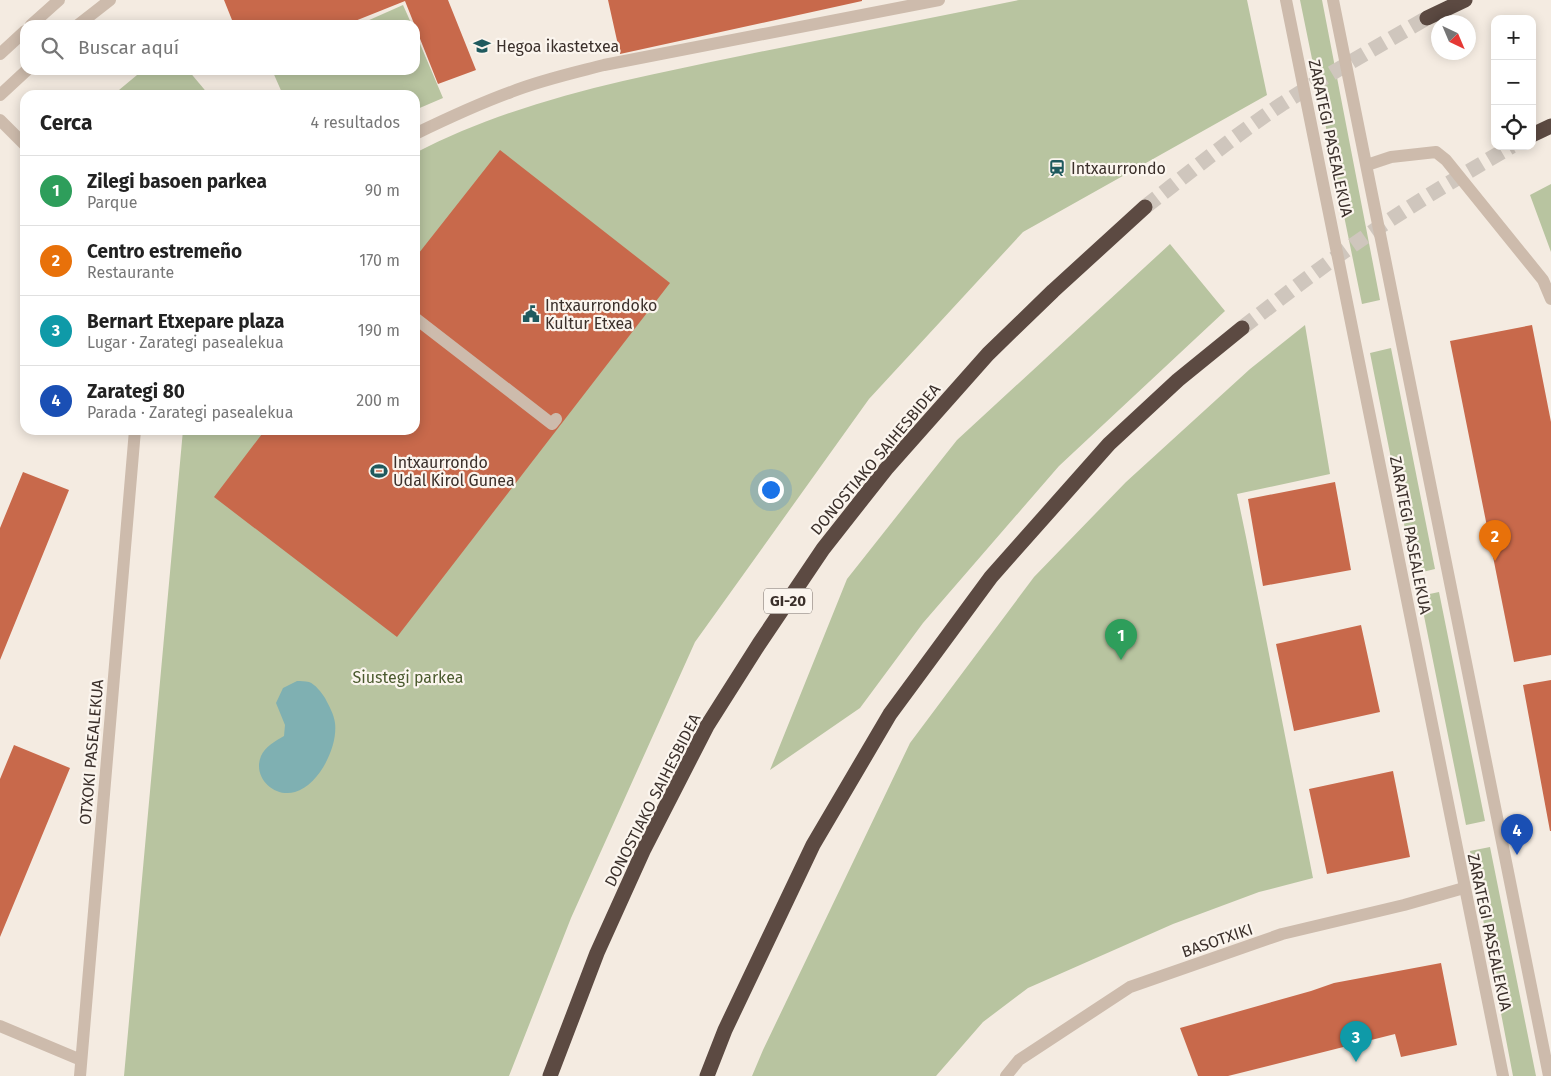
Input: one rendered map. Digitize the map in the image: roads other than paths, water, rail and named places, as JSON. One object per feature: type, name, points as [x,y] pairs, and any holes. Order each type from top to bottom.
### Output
[{"type":"highway","points":[[1427,18],[1465,0]]},
{"type":"highway","points":[[1536,134],[1551,126]]},
{"type":"highway","name":"DONOSTIAKO SAIHESBIDEA","points":[[550,1076],[597,953],[644,849],[707,726],[823,549],[886,468],[988,354],[1053,291],[1145,207]]},
{"type":"highway","points":[[707,1076],[725,1030],[813,845],[890,714],[991,578],[1109,444],[1178,380],[1242,328]]},
{"type":"street","points":[[37,20],[59,0]]},
{"type":"street","points":[[84,20],[110,0]]},
{"type":"street","points":[[420,132],[511,92],[557,76],[604,65],[939,0]]},
{"type":"street","name":"ZARATEGI PASEALEKUA","points":[[1286,0],[1351,314],[1503,1076]]},
{"type":"street","name":"ZARATEGI PASEALEKUA","points":[[1333,0],[1548,1076]]},
{"type":"street","points":[[0,54],[20,36]]},
{"type":"street","points":[[0,95],[22,75]]},
{"type":"street","points":[[0,120],[20,140]]},
{"type":"street","points":[[1367,165],[1391,157],[1436,152],[1446,160],[1543,280],[1551,298]]},
{"type":"street","points":[[420,322],[552,424],[556,419]]},
{"type":"street","name":"OTXOKI PASEALEKUA","points":[[80,1076],[135,435]]},
{"type":"street","name":"BASOTXIKI","points":[[1006,1076],[1019,1060],[1130,987],[1282,934],[1404,905],[1464,888]]},
{"type":"street","points":[[0,1026],[81,1060]]},
{"type":"water","points":[[297,681],[311,683],[325,698],[334,716],[335,733],[330,754],[312,782],[295,792],[287,793],[273,789],[267,784],[260,772],[259,764],[265,750],[284,736],[285,725],[276,703],[283,688]]},
{"type":"tunnel","points":[[1145,207],[1264,116],[1427,18]]},
{"type":"tunnel","points":[[1242,328],[1375,230],[1505,150]]},
{"type":"place","name":"Hegoa ikastetxea","points":[[482,46]]},
{"type":"place","name":"Intxaurrondo","points":[[1057,168]]},
{"type":"place","name":"Intxaurrondoko Kultur Etxea","points":[[531,314]]},
{"type":"place","name":"Intxaurrondo Udal Kirol Gunea","points":[[379,471]]},
{"type":"place","name":"Centro estremeño","points":[[1495,561]]},
{"type":"place","name":"Zilegi basoen parkea","points":[[1121,660]]},
{"type":"place","name":"Zarategi 80","points":[[1517,855]]},
{"type":"place","name":"Bernart Etxepare plaza","points":[[1356,1062]]},
{"type":"park label","name":"Siustegi parkea","points":[[408,677]]}]
